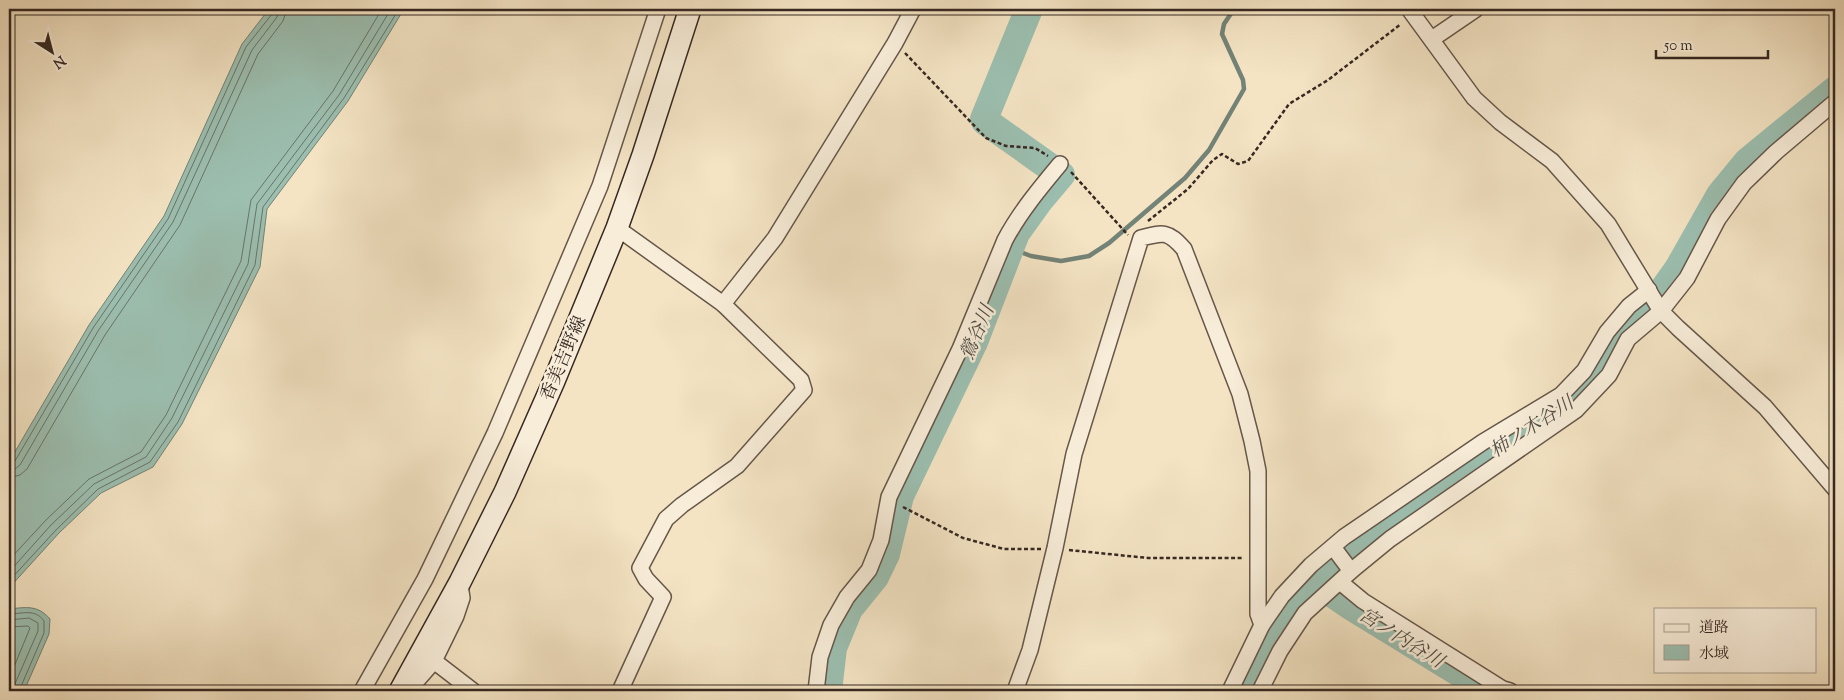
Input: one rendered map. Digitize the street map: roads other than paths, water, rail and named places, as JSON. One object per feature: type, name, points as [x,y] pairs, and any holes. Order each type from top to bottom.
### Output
[{"type":"main road","name":"香美吉野線","points":[[401,691],[460,582],[505,492],[554,381],[617,228],[643,155],[690,9]]},
{"type":"street","points":[[362,691],[425,579],[495,433],[600,186],[658,9]]},
{"type":"street","points":[[723,304],[775,238],[895,43],[913,9]]},
{"type":"street","points":[[1432,39],[1476,9]]},
{"type":"street","points":[[1411,12],[1474,98],[1500,122],[1552,161],[1608,224],[1655,300],[1678,328],[1765,407],[1835,489]]},
{"type":"street","points":[[1260,691],[1280,651],[1304,613],[1339,580],[1390,539],[1576,410],[1609,375],[1628,339],[1655,300],[1687,278],[1718,219],[1744,183],[1776,152],[1835,102]]},
{"type":"street","points":[[816,691],[820,657],[830,625],[847,597],[869,570],[881,540],[889,497],[960,349],[1005,240],[1036,192],[1056,169]]},
{"type":"street","points":[[617,228],[723,304],[801,380],[804,390],[737,466],[682,505],[666,519],[640,568],[646,579],[663,597],[620,691]]},
{"type":"street","points":[[1015,691],[1030,650],[1055,548],[1074,454],[1141,238],[1162,233],[1174,239],[1184,249],[1240,394],[1258,471],[1258,614],[1262,626]]},
{"type":"street","points":[[1230,691],[1262,626],[1282,596],[1311,566],[1335,549],[1344,537],[1483,442],[1561,395],[1584,371],[1607,332],[1629,306],[1655,300]]},
{"type":"street","points":[[1335,549],[1339,580],[1363,601],[1503,689],[1510,691]]},
{"type":"street","points":[[401,691],[413,684],[434,661],[456,616],[462,598],[460,582]]},
{"type":"street","points":[[434,661],[473,691]]},
{"type":"water","points":[[269,9],[404,9],[348,101],[267,209],[260,267],[182,424],[153,467],[101,493],[59,533],[9,588],[9,462],[89,325],[164,216],[242,44]]},
{"type":"water","points":[[9,606],[10,609],[36,609],[50,619],[49,634],[24,691],[9,691]]},
{"type":"waterway","name":"鶯谷川","points":[[828,691],[833,648],[849,609],[875,577],[886,554],[900,496],[974,342],[1016,233],[1061,175],[984,119],[1029,9]]},
{"type":"waterway","points":[[1010,248],[1031,256],[1061,261],[1089,256],[1109,243],[1185,178],[1209,150],[1244,89],[1243,80],[1222,34],[1224,24],[1234,9]]},
{"type":"waterway","name":"柿ノ木谷川","points":[[1241,691],[1282,616],[1315,582],[1356,546],[1465,469],[1570,404],[1595,379],[1617,335],[1663,290],[1678,269],[1720,195],[1748,161],[1835,90]]},
{"type":"waterway","name":"宮ノ内谷川","points":[[1315,582],[1489,691]]}]
